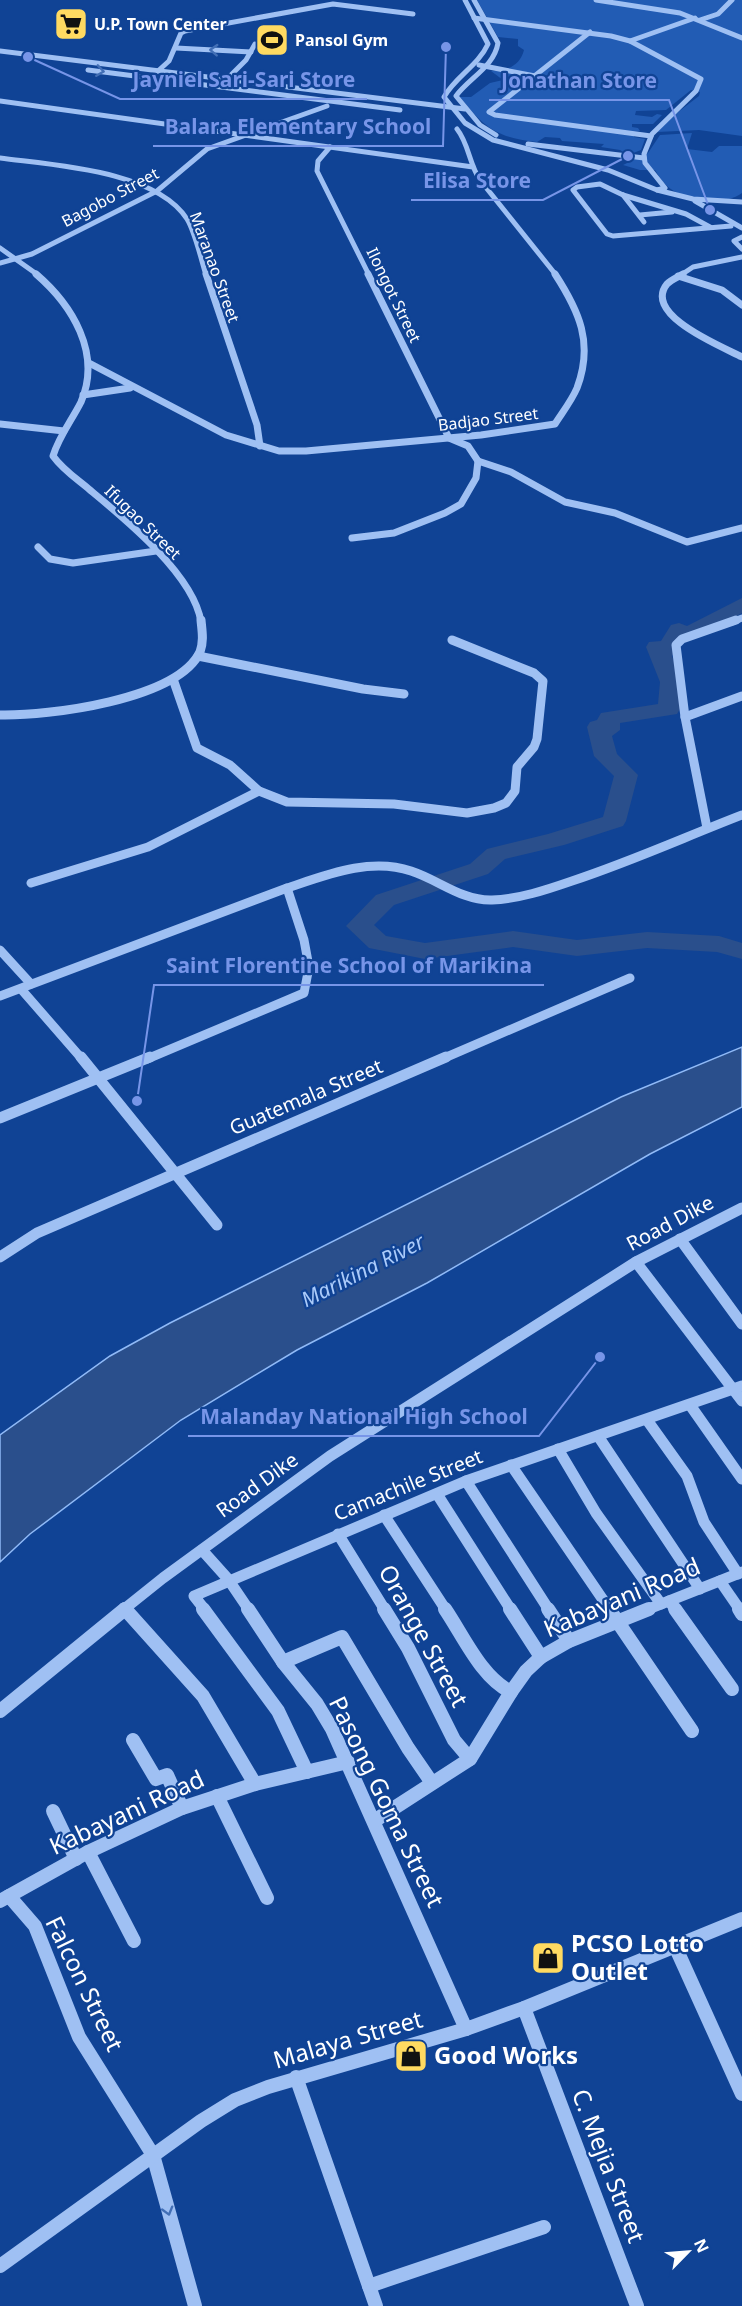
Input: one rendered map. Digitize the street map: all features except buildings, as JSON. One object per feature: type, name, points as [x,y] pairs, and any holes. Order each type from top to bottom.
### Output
[{"type":"street","points":[[465,0],[488,44],[476,65],[458,79],[444,97],[477,133],[609,170],[676,196],[742,202]]},
{"type":"street","points":[[474,0],[498,43],[498,48],[485,66],[456,96],[465,109],[486,130],[525,146],[613,166],[665,188],[676,196]]},
{"type":"street","points":[[596,0],[665,9],[697,19],[742,38]]},
{"type":"street","points":[[630,41],[718,14],[732,0]]},
{"type":"street","points":[[158,71],[169,61],[181,33],[185,31],[333,4],[413,14]]},
{"type":"street","points":[[474,18],[483,17],[590,32],[630,41],[701,79],[696,91],[651,136],[644,158],[645,163],[665,188]]},
{"type":"street","points":[[590,32],[489,112],[495,115],[651,136]]},
{"type":"street","points":[[219,87],[251,52],[255,44]]},
{"type":"street","points":[[176,48],[251,52]]},
{"type":"street","points":[[0,51],[465,109]]},
{"type":"street","points":[[0,58],[400,111]]},
{"type":"street","points":[[476,65],[535,75]]},
{"type":"street","points":[[0,101],[472,167]]},
{"type":"street","name":"Bagobo Street","points":[[0,262],[18,259],[157,191],[207,149],[327,106]]},
{"type":"street","name":"Badjao Street","points":[[89,363],[226,435],[279,451],[306,451],[481,435],[555,424],[579,381],[586,354],[581,321],[560,278],[501,209],[472,167],[466,140],[457,129]]},
{"type":"street","points":[[525,146],[644,158]]},
{"type":"street","name":"Ilongot Street","points":[[330,147],[318,161],[317,171],[449,438]]},
{"type":"street","name":"Maranao Street","points":[[0,158],[105,173],[157,191],[187,219],[257,425],[260,446]]},
{"type":"street","points":[[710,227],[679,212],[623,195],[600,184],[577,187],[573,190],[607,234],[613,236],[731,226]]},
{"type":"street","points":[[657,190],[665,188]]},
{"type":"street","points":[[623,195],[644,222]]},
{"type":"street","points":[[659,206],[675,199],[676,196]]},
{"type":"street","points":[[693,199],[742,228]]},
{"type":"street","points":[[640,215],[679,212]]},
{"type":"street","points":[[742,237],[734,241],[742,249]]},
{"type":"street","name":"Ifugao Street","points":[[0,248],[46,281],[69,308],[82,335],[89,363],[83,395],[53,456],[183,579],[203,626],[203,645],[198,656]]},
{"type":"street","points":[[742,256],[702,264],[678,276],[667,284],[663,291],[664,306],[667,312],[691,331],[717,342],[742,357]]},
{"type":"street","points":[[678,276],[722,290],[742,305]]},
{"type":"street","points":[[83,395],[132,387]]},
{"type":"street","points":[[0,424],[64,431]]},
{"type":"street","points":[[468,446],[481,435]]},
{"type":"street","points":[[449,438],[468,446],[478,460],[511,472],[566,502],[615,513],[687,542],[742,528]]},
{"type":"street","points":[[352,538],[394,533],[445,513],[461,504],[476,478],[478,460]]},
{"type":"street","points":[[38,547],[49,560],[65,562],[89,562],[156,551]]},
{"type":"street","points":[[707,828],[685,717],[676,645],[682,639],[742,618]]},
{"type":"street","points":[[174,679],[197,748],[231,765],[259,791],[287,802],[394,804],[467,813],[494,808],[506,803],[515,791],[517,767],[534,747],[537,739],[543,681],[534,673],[452,640]]},
{"type":"street","points":[[0,715],[44,715],[116,701],[174,679],[198,656],[363,689],[404,694]]},
{"type":"street","points":[[685,717],[742,696]]},
{"type":"street","points":[[30,883],[148,847],[259,791]]},
{"type":"street","points":[[0,996],[329,874],[377,867],[411,871],[465,895],[489,900],[536,894],[625,862],[742,815]]},
{"type":"street","points":[[0,1118],[282,1004],[304,993],[309,966],[304,940],[287,888]]},
{"type":"street","points":[[0,950],[26,986],[217,1225]]},
{"type":"street","name":"Guatemala Street","points":[[0,1257],[37,1233],[630,978]]},
{"type":"street","name":"Road Dike","points":[[0,1711],[125,1609],[330,1456],[636,1262],[742,1208]]},
{"type":"street","points":[[680,1239],[742,1324]]},
{"type":"street","points":[[636,1262],[738,1388],[742,1401]]},
{"type":"street","name":"Camachile Street","points":[[307,1772],[278,1711],[194,1596],[228,1579],[466,1481],[738,1388]]},
{"type":"street","points":[[690,1405],[742,1479]]},
{"type":"street","points":[[647,1420],[687,1476],[704,1522],[740,1573]]},
{"type":"street","points":[[598,1436],[700,1589]]},
{"type":"street","points":[[558,1449],[596,1512],[732,1689]]},
{"type":"street","points":[[511,1465],[692,1731]]},
{"type":"street","points":[[466,1481],[569,1641]]},
{"type":"street","points":[[437,1494],[541,1657]]},
{"type":"street","points":[[384,1515],[488,1674],[500,1686],[511,1692]]},
{"type":"street","name":"Orange Street","points":[[338,1534],[408,1648],[453,1740],[470,1760]]},
{"type":"street","name":"Pasong Goma Street","points":[[202,1550],[228,1579],[283,1662],[317,1704],[332,1729],[466,2029]]},
{"type":"street","name":"Kabayani Road","points":[[374,1821],[470,1760],[511,1692],[526,1671],[541,1657],[569,1641],[740,1573]]},
{"type":"street","points":[[720,1581],[742,1614]]},
{"type":"street","points":[[125,1609],[203,1696],[255,1784]]},
{"type":"street","points":[[283,1662],[342,1637],[401,1738],[432,1784]]},
{"type":"street","points":[[133,1740],[156,1779],[167,1775],[182,1808]]},
{"type":"street","name":"Kabayani Road","points":[[5,1899],[82,1855],[182,1808],[255,1784],[348,1762]]},
{"type":"street","points":[[217,1796],[267,1898]]},
{"type":"street","points":[[53,1811],[134,1941]]},
{"type":"street","name":"Falcon Street","points":[[5,1899],[35,1926],[80,2037],[153,2155],[195,2306]]},
{"type":"street","name":"Malaya Street","points":[[0,2266],[201,2121],[235,2100],[297,2077],[466,2029],[524,2008],[742,1919]]},
{"type":"street","points":[[675,1946],[686,1965],[742,2091]]},
{"type":"street","name":"C. Mejia Street","points":[[524,2008],[637,2306]]},
{"type":"street","points":[[297,2077],[376,2306]]},
{"type":"street","points":[[369,2286],[544,2228]]},
{"type":"shaded area","points":[[477,0],[742,0],[742,136],[699,130],[657,132],[669,119],[699,96],[700,92],[691,90],[666,110],[636,111],[635,115],[652,117],[657,114],[662,115],[653,124],[632,124],[632,127],[640,131],[633,132],[634,137],[645,139],[641,150],[628,155],[620,150],[601,147],[604,144],[562,141],[560,138],[545,137],[537,142],[512,138],[493,130],[477,117],[460,97],[471,97],[490,83],[503,80],[491,71],[502,70],[516,64],[524,50],[518,46],[518,39],[498,37]]},
{"type":"shaded area","points":[[692,133],[687,149],[712,152],[719,146],[742,146],[742,193],[718,201],[690,198],[668,187],[655,170],[640,170],[623,165],[648,153],[660,135]]},
{"type":"water","name":"Marikina River","points":[[742,1047],[742,1107],[650,1154],[427,1283],[297,1350],[181,1420],[30,1534],[0,1562],[0,1435],[110,1356],[170,1323],[621,1097]]},
{"type":"waterway","points":[[742,604],[690,633],[679,630],[666,651],[657,647],[671,682],[669,709],[609,718],[608,730],[598,727],[606,756],[626,775],[614,821],[555,840],[496,854],[479,869],[385,900],[359,926],[378,942],[425,951],[513,939],[577,948],[647,940],[719,944],[742,951]]},
{"type":"place","name":"U.P. Town Center","points":[[71,24]]},
{"type":"place","name":"Pansol Gym","points":[[272,40]]},
{"type":"place","name":"Balara Elementary School","points":[[446,47]]},
{"type":"place","name":"Jayniel Sari-Sari Store","points":[[28,57]]},
{"type":"place","name":"Elisa Store","points":[[628,156]]},
{"type":"place","name":"Jonathan Store","points":[[710,210]]},
{"type":"place","name":"Saint Florentine School of Marikina","points":[[137,1101]]},
{"type":"place","name":"Malanday National High School","points":[[600,1357]]},
{"type":"place","name":"PCSO Lotto Outlet","points":[[548,1958]]},
{"type":"place","name":"Good Works","points":[[411,2056]]}]
